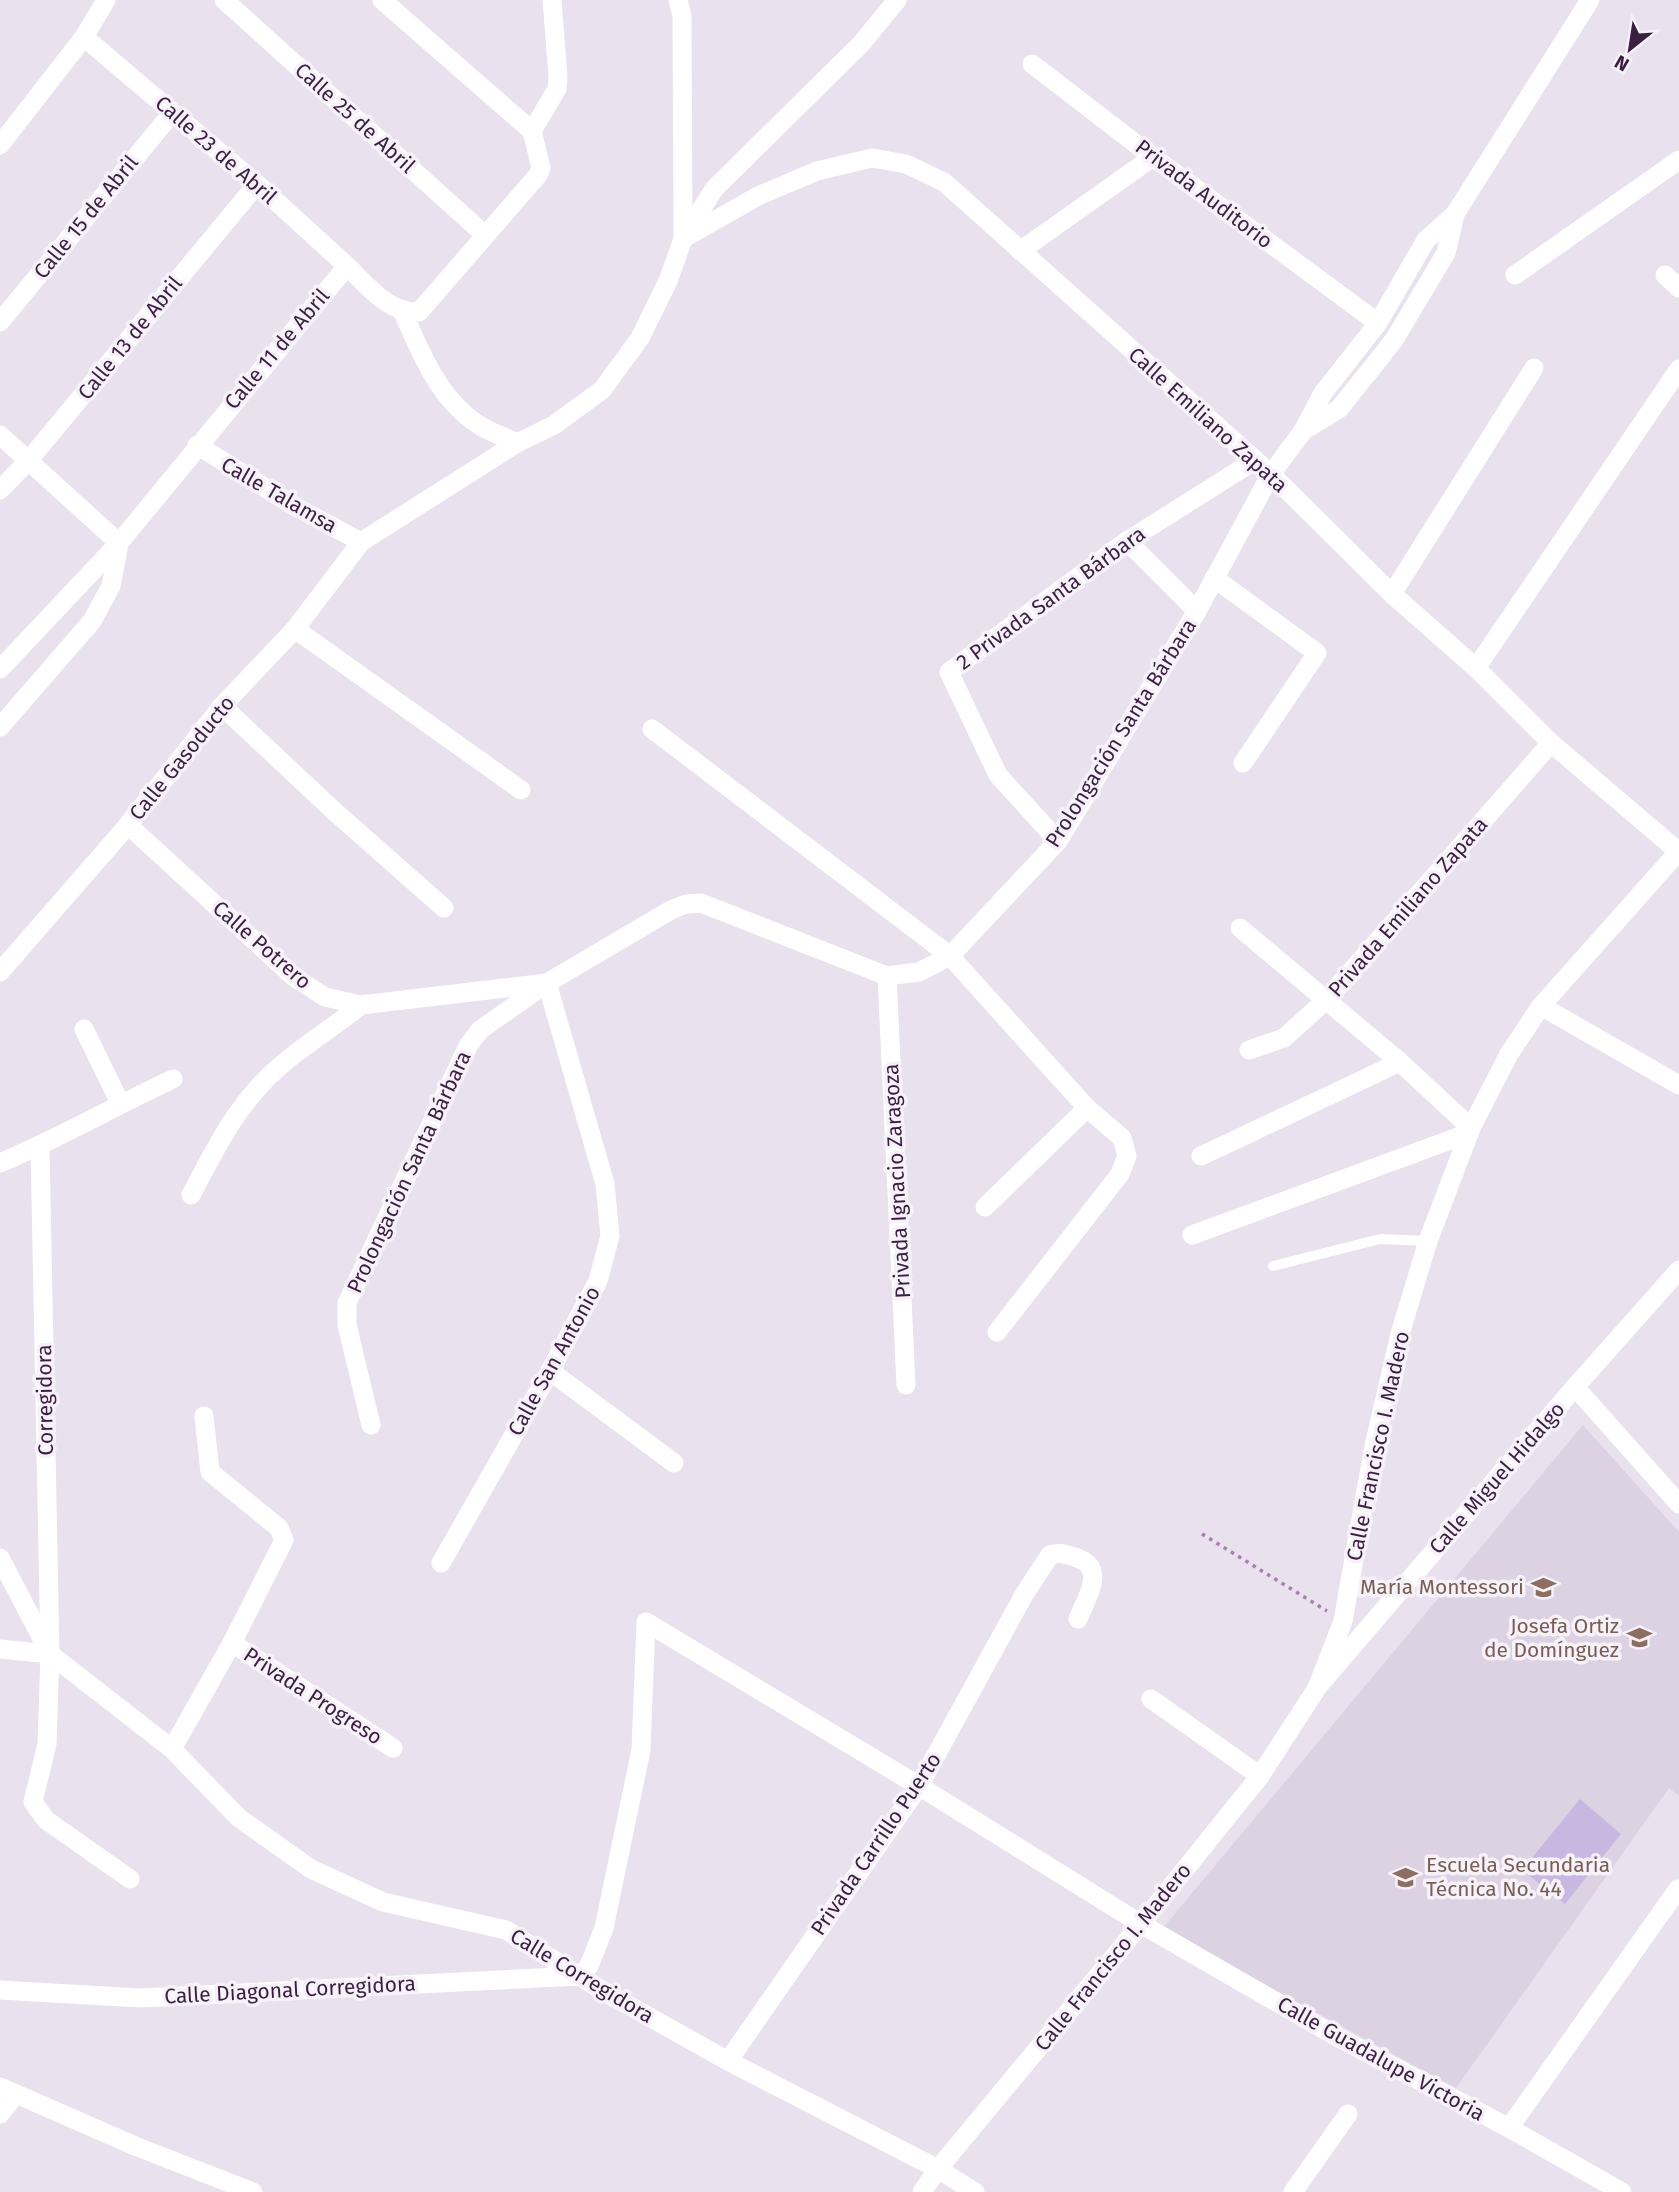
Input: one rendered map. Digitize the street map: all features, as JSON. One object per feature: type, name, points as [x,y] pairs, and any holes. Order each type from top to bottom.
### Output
[{"type":"street","points":[[0,145],[85,37],[106,0]]},
{"type":"street","name":"Calle 25 de Abril","points":[[224,0],[485,235]]},
{"type":"street","points":[[346,266],[390,305],[419,312],[538,175],[541,168],[532,131],[382,0]]},
{"type":"street","points":[[532,131],[556,89],[558,77],[552,0]]},
{"type":"street","points":[[678,0],[682,16],[683,239]]},
{"type":"street","points":[[361,542],[517,443],[554,425],[602,390],[640,338],[668,281],[683,239],[714,189],[861,44],[897,0]]},
{"type":"street","name":"Prolongación Santa Bárbara","points":[[371,1425],[347,1325],[347,1303],[468,1046],[480,1030],[547,983],[671,910],[686,904],[702,903],[887,976],[919,972],[950,956],[1058,842],[1197,611],[1271,474],[1303,431],[1323,393],[1378,323],[1426,240],[1455,214],[1590,0]]},
{"type":"street","name":"Calle 23 de Abril","points":[[85,37],[257,184],[346,266]]},
{"type":"street","name":"Privada Auditorio","points":[[1032,64],[1378,323]]},
{"type":"street","name":"Calle 15 de Abril","points":[[0,322],[172,113]]},
{"type":"street","points":[[1020,251],[1153,157]]},
{"type":"street","name":"Calle Emiliano Zapata","points":[[683,239],[758,196],[817,171],[872,159],[905,164],[944,182],[1271,474],[1392,594],[1476,668],[1551,743],[1679,851]]},
{"type":"street","points":[[1515,275],[1679,160]]},
{"type":"street","name":"Calle 13 de Abril","points":[[0,490],[29,460],[257,184]]},
{"type":"street","name":"Prolongación Santa Bárbara","points":[[1303,431],[1339,410],[1394,340],[1446,253],[1455,214]]},
{"type":"street","name":"Calle 11 de Abril","points":[[0,669],[119,542],[346,266]]},
{"type":"street","points":[[402,310],[419,349],[442,390],[485,429],[517,443]]},
{"type":"street","points":[[1392,594],[1534,368]]},
{"type":"street","points":[[1476,668],[1679,369]]},
{"type":"street","points":[[0,435],[119,542],[110,586],[92,621],[0,727]]},
{"type":"street","name":"Calle Talamsa","points":[[197,445],[296,507],[361,542]]},
{"type":"street","name":"2 Privada Santa Bárbara","points":[[1058,842],[998,775],[949,672],[1127,541],[1254,461]]},
{"type":"street","points":[[1127,541],[1197,611]]},
{"type":"street","name":"Calle Gasoducto","points":[[0,972],[128,825],[222,706],[295,629],[361,542]]},
{"type":"street","points":[[1214,578],[1317,653],[1243,763]]},
{"type":"street","points":[[295,629],[521,790]]},
{"type":"street","points":[[222,706],[334,811],[444,908]]},
{"type":"street","points":[[652,729],[950,956],[1087,1108],[1122,1138],[1127,1156],[1120,1174],[997,1332]]},
{"type":"street","name":"Privada Emiliano Zapata","points":[[1249,1050],[1283,1038],[1326,1000],[1551,743]]},
{"type":"street","name":"Calle Potrero","points":[[128,825],[294,977],[325,997],[360,1005],[547,983]]},
{"type":"street","name":"Calle Francisco I. Madero","points":[[922,2192],[937,2169],[1260,1776],[1317,1688],[1343,1621],[1374,1446],[1400,1334],[1428,1241],[1470,1130],[1509,1054],[1541,1006],[1679,851]]},
{"type":"street","points":[[1192,1235],[1470,1130],[1400,1062],[1240,928]]},
{"type":"street","name":"Privada Ignacio Zaragoza","points":[[887,976],[906,1385]]},
{"type":"street","name":"Calle San Antonio","points":[[441,1563],[598,1281],[610,1236],[605,1184],[547,983]]},
{"type":"street","points":[[191,1195],[217,1145],[243,1104],[278,1067],[360,1005]]},
{"type":"street","points":[[1541,1006],[1679,1085]]},
{"type":"street","points":[[83,1029],[120,1103]]},
{"type":"street","points":[[1201,1156],[1400,1062]]},
{"type":"street","points":[[0,1163],[40,1146],[120,1103],[173,1079]]},
{"type":"street","points":[[985,1207],[1087,1108]]},
{"type":"street","name":"Corregidora","points":[[40,1146],[50,1654],[47,1744],[33,1802],[46,1821],[130,1879]]},
{"type":"street","name":"Calle Miguel Hidalgo","points":[[1317,1688],[1679,1270]]},
{"type":"street","points":[[550,1371],[674,1463]]},
{"type":"street","points":[[1575,1387],[1679,1504]]},
{"type":"street","name":"Privada Progreso","points":[[172,1749],[232,1643],[284,1540],[279,1528],[210,1472],[204,1416]]},
{"type":"street","name":"Privada Carrillo Puerto","points":[[728,2062],[919,1786],[1050,1555],[1060,1552],[1086,1560],[1094,1570],[1094,1579],[1077,1619]]},
{"type":"street","name":"Calle Corregidora","points":[[0,1558],[50,1654],[172,1749],[239,1818],[311,1869],[383,1902],[506,1930],[728,2062],[937,2169],[975,2192]]},
{"type":"street","name":"Calle Guadalupe Victoria","points":[[580,1976],[589,1966],[604,1928],[641,1750],[646,1622],[919,1786],[1141,1924],[1332,2034],[1509,2128],[1622,2192]]},
{"type":"street","name":"Privada Progreso","points":[[232,1643],[393,1748]]},
{"type":"street","points":[[0,1649],[50,1654]]},
{"type":"street","points":[[1151,1699],[1260,1776]]},
{"type":"street","points":[[1509,2128],[1678,1889]]},
{"type":"street","name":"Calle Diagonal Corregidora","points":[[0,1990],[140,1998],[580,1976]]},
{"type":"street","points":[[0,2114],[7,2091],[135,2146],[253,2192]]},
{"type":"street","points":[[1293,2192],[1348,2114]]},
{"type":"lane","points":[[1273,1266],[1380,1239],[1428,1241]]},
{"type":"path","points":[[1202,1534],[1343,1621]]},
{"type":"shaded area","name":"Escuela Secundaria Técnica No. 44","points":[[1583,1425],[1679,1532],[1679,1796],[1669,1788],[1456,2088],[1162,1929]]},
{"type":"shaded area","points":[[1580,1799],[1621,1834],[1565,1904],[1522,1870]]},
{"type":"place","name":"María Montessori","points":[[1544,1587]]},
{"type":"place","name":"Josefa Ortiz de Domínguez","points":[[1639,1638]]},
{"type":"place","name":"Escuela Secundaria Técnica No. 44","points":[[1406,1877]]}]
